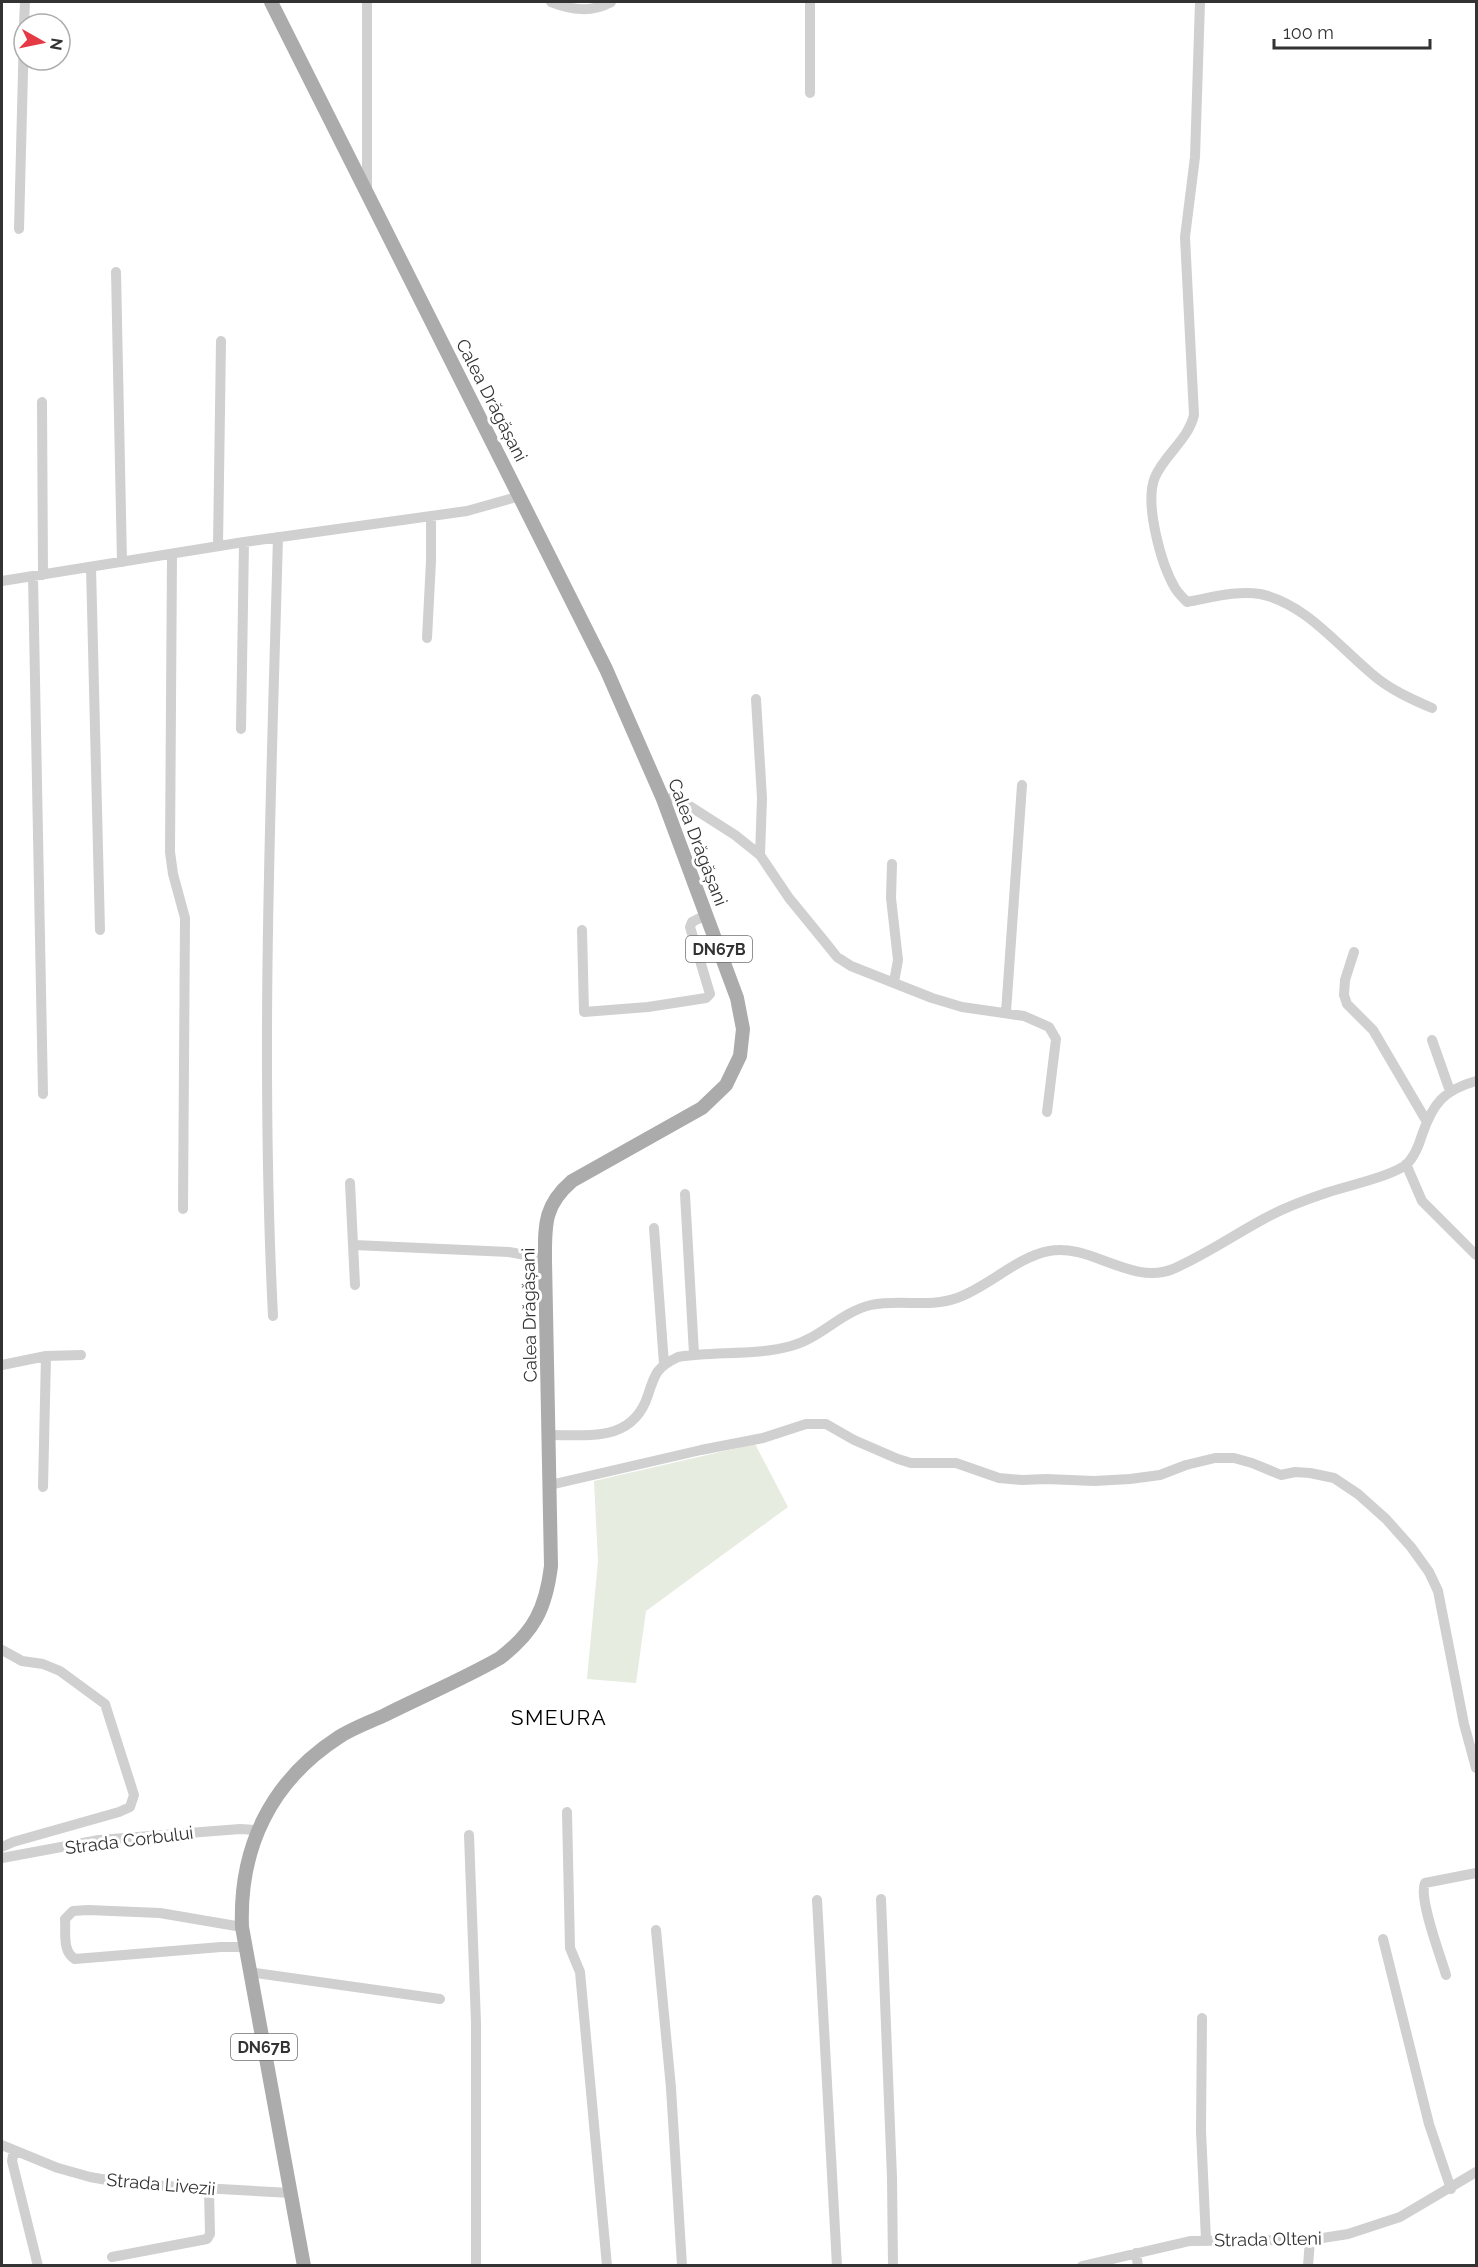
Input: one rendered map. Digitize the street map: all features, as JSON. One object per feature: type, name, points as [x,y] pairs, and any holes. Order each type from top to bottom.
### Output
[{"type":"main road","name":"Calea Drăgășani","points":[[257,1830],[279,1796],[308,1762],[340,1737],[500,1658],[516,1646],[537,1618],[549,1587],[551,1566],[545,1261],[547,1215],[561,1190],[585,1172],[702,1108],[726,1084],[740,1056],[743,1029],[737,999],[663,799],[606,669],[272,2]]},
{"type":"main road","name":"DN67B","points":[[257,1830],[244,1873],[242,1927],[304,2265]]},
{"type":"street","points":[[367,2],[367,190]]},
{"type":"street","points":[[552,2],[576,9],[596,9],[611,2]]},
{"type":"street","points":[[810,2],[810,93]]},
{"type":"street","points":[[1200,2],[1195,157],[1185,237],[1194,415],[1188,432],[1154,479],[1152,511],[1166,570],[1176,591],[1187,602],[1241,594],[1259,594],[1279,600],[1306,617],[1373,675],[1405,697],[1432,708]]},
{"type":"street","points":[[19,229],[23,72]]},
{"type":"street","points":[[116,272],[122,562]]},
{"type":"street","points":[[218,546],[221,341]]},
{"type":"street","points":[[42,402],[38,576],[43,1094]]},
{"type":"street","points":[[2,581],[244,542],[467,511],[520,496]]},
{"type":"street","points":[[428,638],[431,516]]},
{"type":"street","points":[[273,1316],[267,1185],[271,841],[278,537]]},
{"type":"street","points":[[241,729],[244,542]]},
{"type":"street","points":[[172,554],[170,852],[173,874],[185,918],[186,961],[183,1209]]},
{"type":"street","points":[[91,567],[100,930]]},
{"type":"street","points":[[756,699],[762,798],[760,855]]},
{"type":"street","points":[[1006,1012],[1022,785]]},
{"type":"street","points":[[663,799],[677,798],[735,835],[760,855],[789,898],[837,957],[864,972],[932,998],[962,1007],[1006,1012],[1037,1020],[1049,1027],[1056,1039],[1047,1112]]},
{"type":"street","points":[[892,864],[891,898],[897,960],[894,982]]},
{"type":"street","points":[[582,930],[585,1012],[648,1007],[706,998],[710,994],[690,927],[692,922],[706,915]]},
{"type":"street","points":[[1354,952],[1345,980],[1344,995],[1347,1004],[1373,1030],[1427,1122]]},
{"type":"street","points":[[1432,1040],[1450,1091]]},
{"type":"street","points":[[550,1435],[605,1434],[619,1431],[635,1419],[641,1411],[655,1374],[664,1364],[678,1357],[784,1348],[812,1337],[860,1307],[890,1302],[945,1302],[959,1298],[1027,1260],[1048,1251],[1066,1250],[1139,1272],[1164,1272],[1263,1219],[1321,1194],[1390,1172],[1406,1164],[1414,1154],[1439,1100],[1450,1091],[1476,1080]]},
{"type":"street","points":[[1406,1164],[1422,1201],[1476,1255]]},
{"type":"street","points":[[350,1183],[355,1285]]},
{"type":"street","points":[[685,1194],[694,1354]]},
{"type":"street","points":[[654,1228],[664,1364]]},
{"type":"street","points":[[354,1245],[509,1252],[545,1261]]},
{"type":"street","points":[[2,1365],[46,1356],[81,1354]]},
{"type":"street","points":[[43,1487],[46,1356]]},
{"type":"street","points":[[550,1485],[763,1438],[806,1424],[826,1424],[854,1440],[911,1462],[956,1463],[999,1478],[1094,1482],[1160,1476],[1215,1458],[1233,1458],[1281,1474],[1303,1473],[1334,1478],[1358,1494],[1386,1519],[1429,1572],[1438,1591],[1464,1724],[1476,1768]]},
{"type":"street","points":[[2,1650],[22,1661],[43,1664],[60,1671],[105,1704],[134,1794],[130,1807],[118,1812],[2,1847]]},
{"type":"street","points":[[567,1812],[570,1947],[580,1972],[607,2265]]},
{"type":"street","name":"Strada Corbului","points":[[2,1858],[122,1838],[240,1829],[257,1830]]},
{"type":"street","points":[[469,1835],[476,2023],[476,2265]]},
{"type":"street","points":[[1446,1975],[1425,1904],[1423,1888],[1425,1883],[1476,1873]]},
{"type":"street","points":[[881,1899],[893,2190],[893,2265]]},
{"type":"street","points":[[818,1900],[837,2265]]},
{"type":"street","points":[[242,1927],[160,1913],[88,1910],[73,1911],[65,1919],[67,1952],[75,1959],[245,1947]]},
{"type":"street","points":[[656,1930],[682,2265]]},
{"type":"street","points":[[1383,1939],[1429,2124],[1451,2188]]},
{"type":"street","points":[[249,1972],[440,1998]]},
{"type":"street","points":[[1202,2018],[1201,2131],[1206,2240]]},
{"type":"street","name":"Strada Livezii","points":[[2,2145],[58,2168],[90,2177],[130,2184],[291,2193]]},
{"type":"street","points":[[14,2150],[12,2161],[38,2265]]},
{"type":"street","name":"Strada Olteni","points":[[1082,2265],[1206,2240],[1310,2240],[1348,2234],[1400,2217],[1476,2172]]},
{"type":"street","points":[[112,2257],[207,2239],[210,2234],[209,2189]]},
{"type":"street","points":[[1308,2265],[1310,2240]]},
{"type":"street","points":[[1136,2253],[1138,2265]]},
{"type":"shaded area","points":[[755,1444],[788,1507],[646,1611],[636,1683],[587,1679],[598,1561],[594,1481]]},
{"type":"district","name":"SMEURA","points":[[559,1717]]}]
